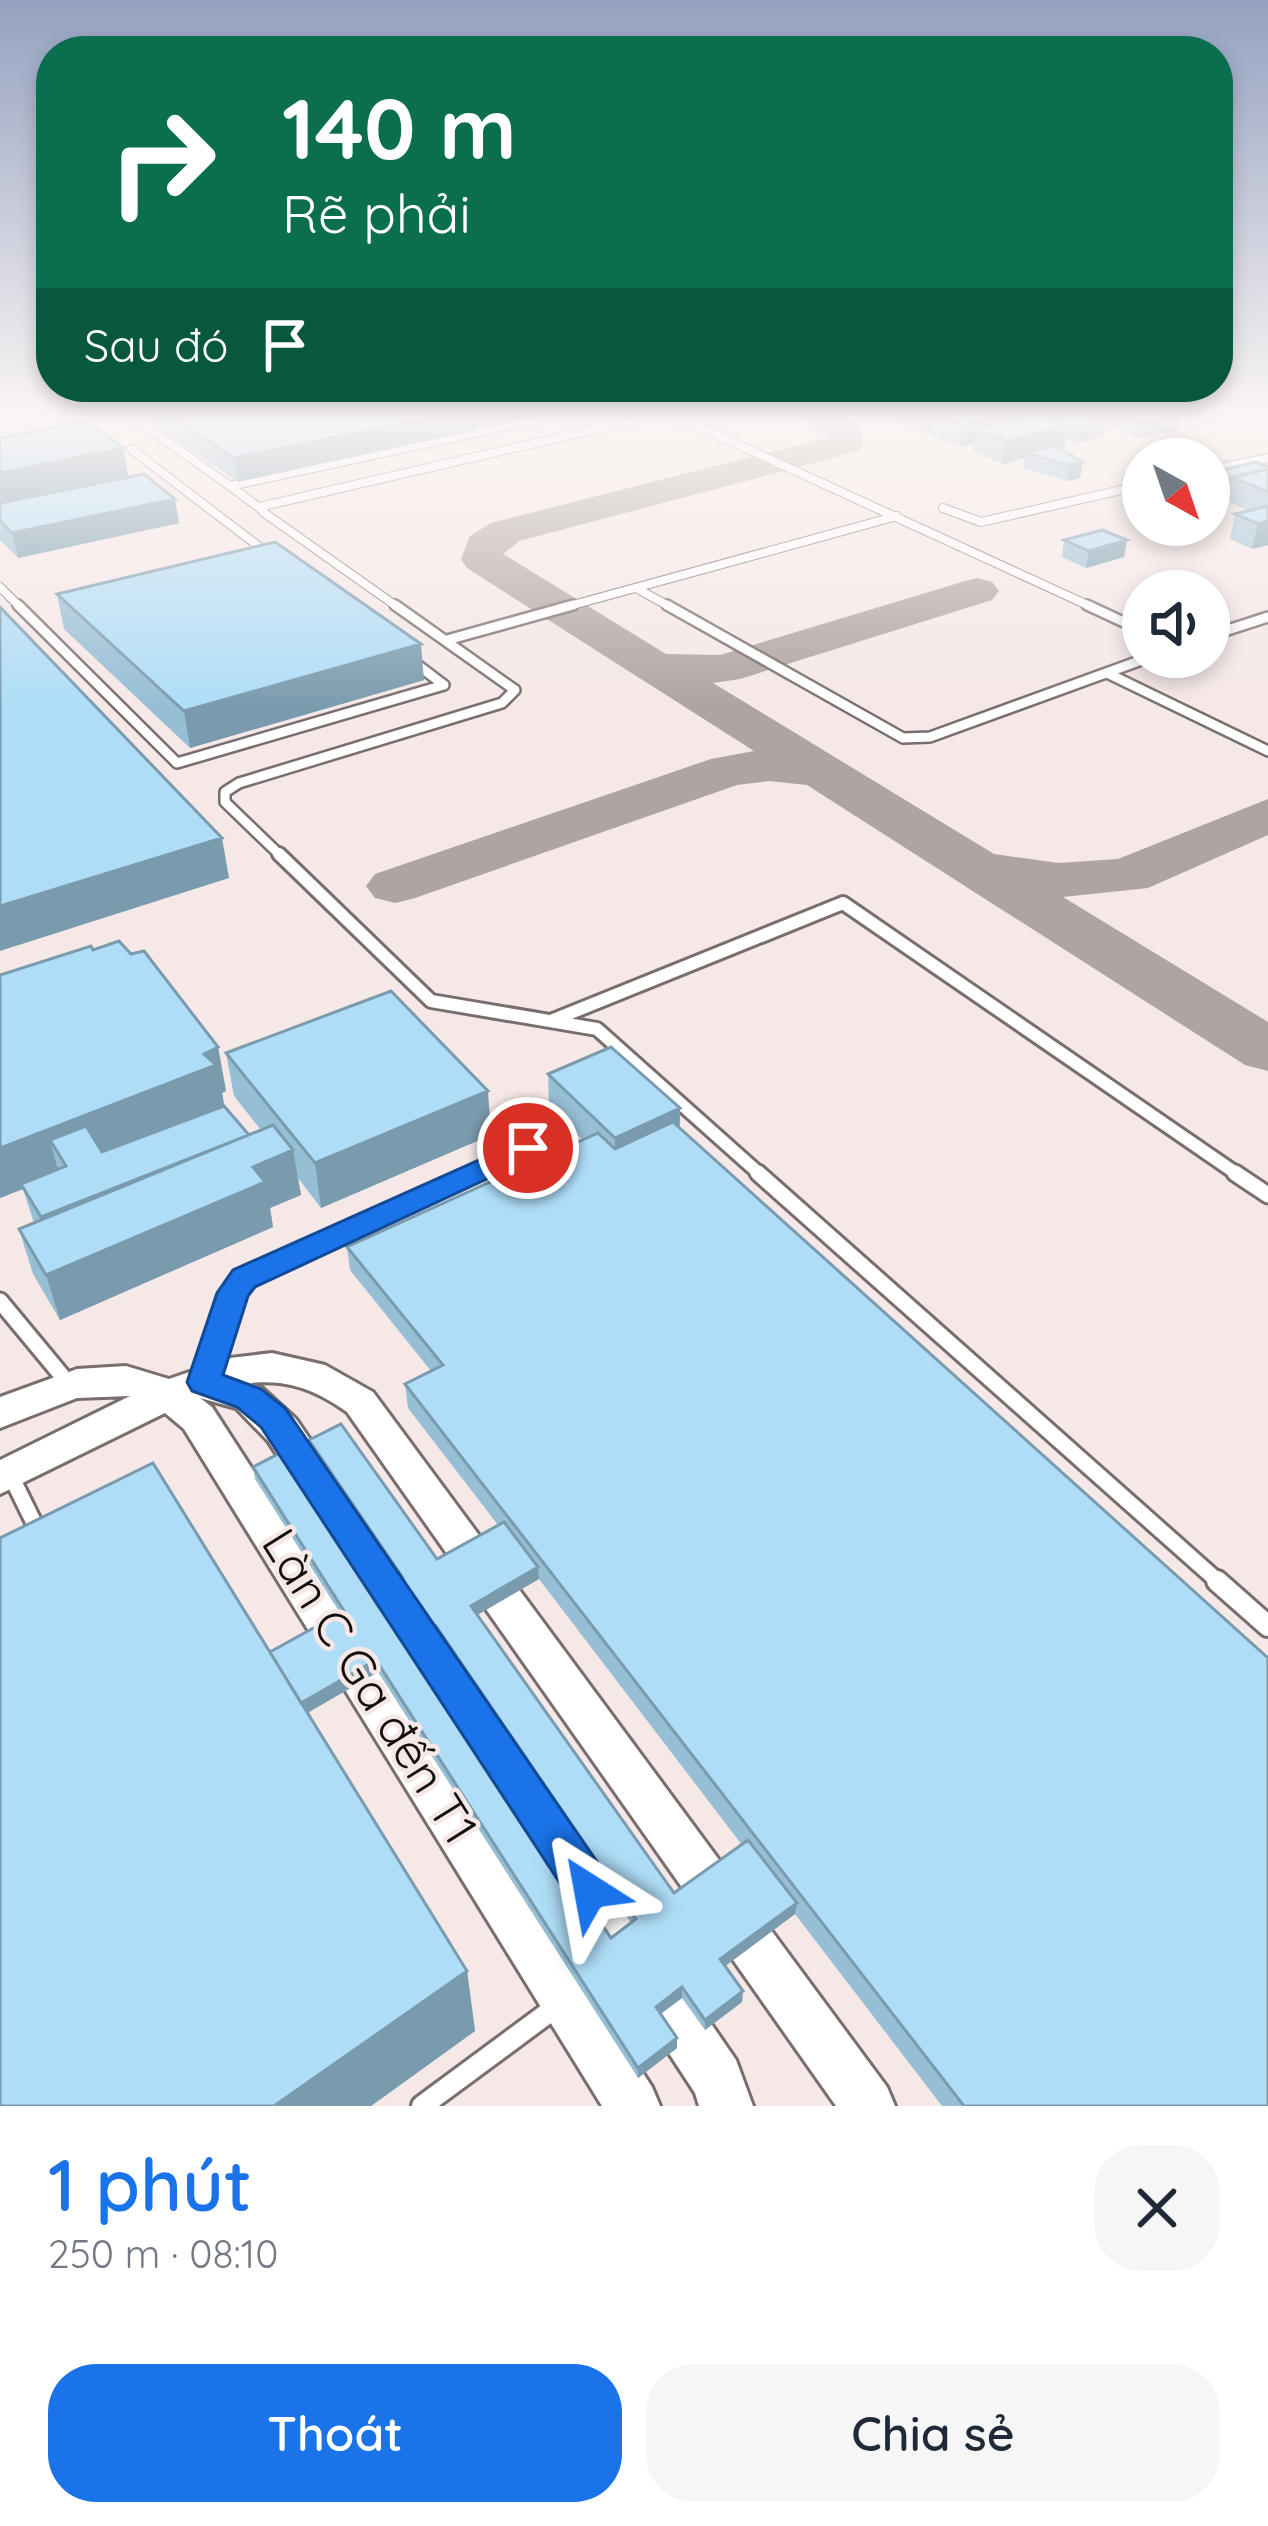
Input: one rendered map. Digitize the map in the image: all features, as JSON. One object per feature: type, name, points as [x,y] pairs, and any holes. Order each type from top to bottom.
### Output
[{"type":"street","points":[[5,1475],[189,1389],[255,1368],[325,1378],[360,1402],[868,2106]]},
{"type":"street","points":[[0,1413],[69,1384],[130,1381],[249,1398],[282,1430],[717,2079],[726,2106]]},
{"type":"street","name":"Làn C Ga đến T1","points":[[189,1389],[218,1444],[633,2106]]},
{"type":"lane","points":[[212,511],[281,563]]},
{"type":"lane","points":[[264,511],[514,686],[512,698],[239,783],[225,792],[225,802],[431,1001],[597,1029],[1268,1626]]},
{"type":"lane","points":[[886,511],[1122,621]]},
{"type":"lane","points":[[952,511],[981,522],[1028,511]]},
{"type":"lane","points":[[447,640],[897,516]]},
{"type":"lane","points":[[0,587],[177,763],[444,685],[407,658]]},
{"type":"lane","points":[[636,588],[903,738],[924,739],[1122,667]]},
{"type":"lane","points":[[1230,629],[1268,616]]},
{"type":"lane","points":[[1107,673],[1268,751]]},
{"type":"lane","points":[[552,1020],[843,903],[1268,1195]]},
{"type":"lane","points":[[189,1389],[236,1285],[528,1148],[511,1124],[512,1116],[531,1106]]},
{"type":"lane","points":[[0,1301],[69,1384]]},
{"type":"lane","points":[[5,1475],[50,1555]]},
{"type":"lane","points":[[422,2106],[567,2000]]},
{"type":"building","points":[[0,511],[116,511],[12,533],[0,521]]},
{"type":"building","points":[[1268,511],[1268,521],[1258,524],[1235,514]]},
{"type":"building","points":[[1102,530],[1122,538],[1089,551],[1064,540]]},
{"type":"building","points":[[275,542],[421,644],[184,711],[57,594]]},
{"type":"building","points":[[0,607],[222,838],[0,906]]},
{"type":"building","points":[[119,941],[131,954],[144,951],[218,1047],[204,1054],[216,1065],[0,1148],[0,975]]},
{"type":"building","points":[[391,991],[488,1091],[315,1163],[226,1053]]},
{"type":"building","points":[[611,1047],[680,1108],[615,1138],[548,1074]]},
{"type":"building","points":[[224,1106],[249,1135],[41,1217],[21,1184],[66,1166],[50,1140],[86,1126],[102,1152]]},
{"type":"building","points":[[673,1122],[1268,1658],[1268,2106],[964,2106],[405,1384],[443,1365],[347,1247],[598,1133],[615,1149]]},
{"type":"building","points":[[273,1125],[293,1150],[253,1167],[265,1182],[46,1275],[19,1229]]},
{"type":"building","points":[[341,1424],[437,1559],[504,1522],[538,1567],[471,1606],[674,1893],[748,1840],[797,1903],[720,1959],[743,1991],[705,2020],[682,1987],[656,2007],[677,2038],[638,2068],[376,1660],[301,1703],[270,1652],[344,1611],[253,1467],[286,1450],[380,1591],[403,1578],[309,1440]],"holes":[[[436,1626],[636,1919],[611,1938],[412,1639]]]},
{"type":"building","points":[[153,1463],[467,1971],[274,2106],[0,2106],[0,1538]]},
{"type":"taxiway","points":[[584,511],[505,532],[484,545],[482,559],[656,668]]},
{"type":"taxiway","points":[[656,668],[723,669],[977,591]]},
{"type":"taxiway","points":[[656,668],[1268,1051]]},
{"type":"taxiway","points":[[395,886],[729,770],[769,765],[816,771]]},
{"type":"taxiway","points":[[990,871],[1058,880],[1128,876],[1268,815]]},
{"type":"route","points":[[528,1148],[244,1279],[236,1285],[204,1382],[235,1390],[273,1418],[590,1891]]}]
